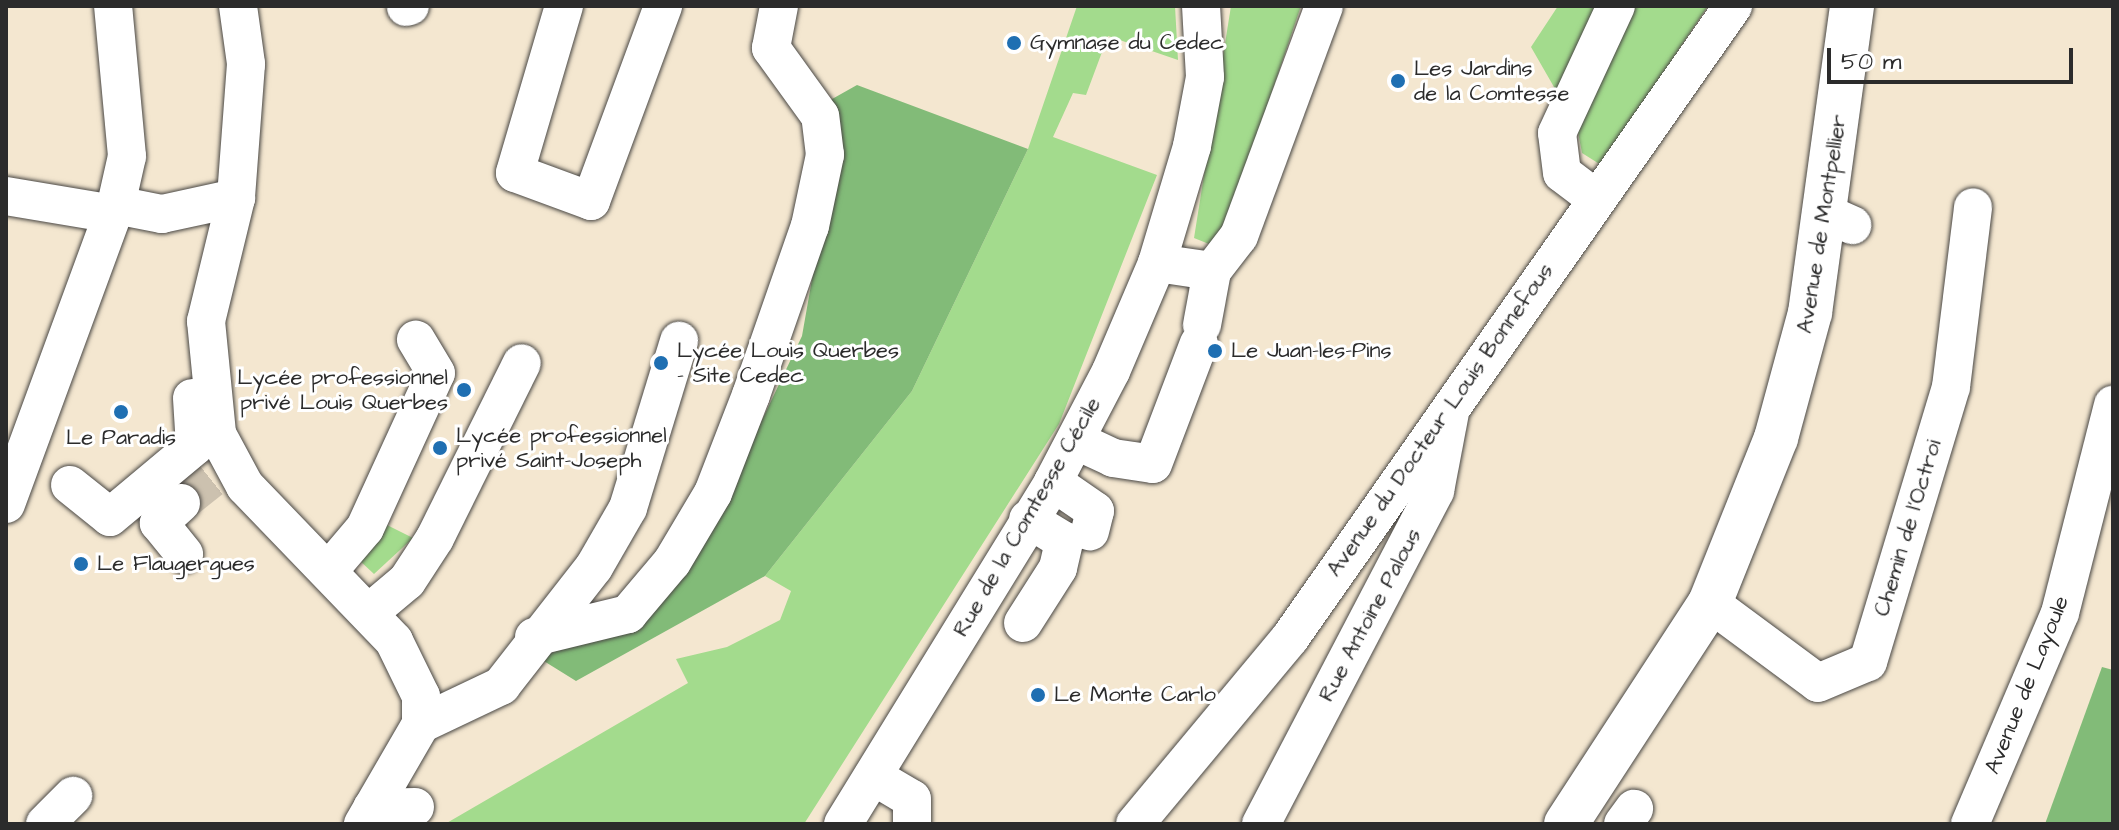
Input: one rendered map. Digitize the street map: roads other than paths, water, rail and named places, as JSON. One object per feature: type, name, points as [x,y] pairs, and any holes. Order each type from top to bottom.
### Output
[{"type":"main road","name":"Avenue de Montpellier","points":[[1566,824],[1625,739],[1710,603],[1822,318],[1838,219],[1852,6]]},
{"type":"street","points":[[6,504],[115,209],[127,156],[113,6]]},
{"type":"street","points":[[70,485],[110,517],[195,446],[188,349],[206,321],[236,198],[246,64],[238,6]]},
{"type":"street","points":[[564,6],[515,173],[591,201],[663,6]]},
{"type":"street","points":[[534,637],[628,614],[672,562],[729,451],[810,226],[825,155],[820,116],[771,48],[779,6]]},
{"type":"street","points":[[1077,441],[1113,458],[1153,464],[1200,334],[1212,271],[1239,236],[1324,6]]},
{"type":"street","points":[[1595,198],[1562,173],[1557,133],[1616,6]]},
{"type":"street","name":"Avenue du Docteur Louis Bonnefous","points":[[1135,824],[1290,638],[1453,398],[1733,6]]},
{"type":"street","name":"Rue de la Comtesse Cécile","points":[[858,800],[1028,519],[1123,376],[1192,146],[1205,77],[1208,12]]},
{"type":"street","points":[[6,196],[162,214],[236,198]]},
{"type":"street","name":"Chemin de l'Octroi","points":[[1710,603],[1818,683],[1868,662],[1951,387],[1973,207]]},
{"type":"street","points":[[1157,263],[1212,271]]},
{"type":"street","points":[[206,321],[222,471],[331,568],[370,612],[394,641],[421,696],[421,724],[368,816]]},
{"type":"street","points":[[331,568],[365,528],[436,373],[416,340]]},
{"type":"street","points":[[421,724],[501,686],[534,637],[594,567],[628,508],[679,341]]},
{"type":"street","points":[[370,612],[407,581],[435,538],[522,363]]},
{"type":"street","name":"Rue Antoine Palous","points":[[1261,824],[1435,491],[1453,398]]},
{"type":"street","name":"Avenue de Layoule","points":[[1970,824],[2060,613],[2113,405]]},
{"type":"street","points":[[1053,482],[1095,511],[1090,531]]},
{"type":"street","points":[[181,503],[159,523],[184,554]]},
{"type":"street","points":[[1023,623],[1058,568],[1064,541],[1028,519]]},
{"type":"street","points":[[45,824],[73,796]]},
{"type":"street","points":[[858,800],[912,799],[912,824]]},
{"type":"street","points":[[858,800],[893,824]]},
{"type":"street","points":[[368,816],[415,807]]},
{"type":"tunnel","points":[[181,503],[215,476]]},
{"type":"place","name":"Gymnase du Cedec","points":[[1014,43]]},
{"type":"place","name":"Les Jardins de la Comtesse","points":[[1398,81]]},
{"type":"place","name":"Le Juan-les-Pins","points":[[1215,351]]},
{"type":"place","name":"Lycée Louis Querbes - Site Cedec","points":[[661,363]]},
{"type":"place","name":"Lycée professionnel privé Louis Querbes","points":[[464,390]]},
{"type":"place","name":"Le Paradis","points":[[121,412]]},
{"type":"place","name":"Lycée professionnel privé Saint-Joseph","points":[[440,448]]},
{"type":"place","name":"Le Flaugergues","points":[[81,564]]},
{"type":"place","name":"Le Monte Carlo","points":[[1038,695]]}]
